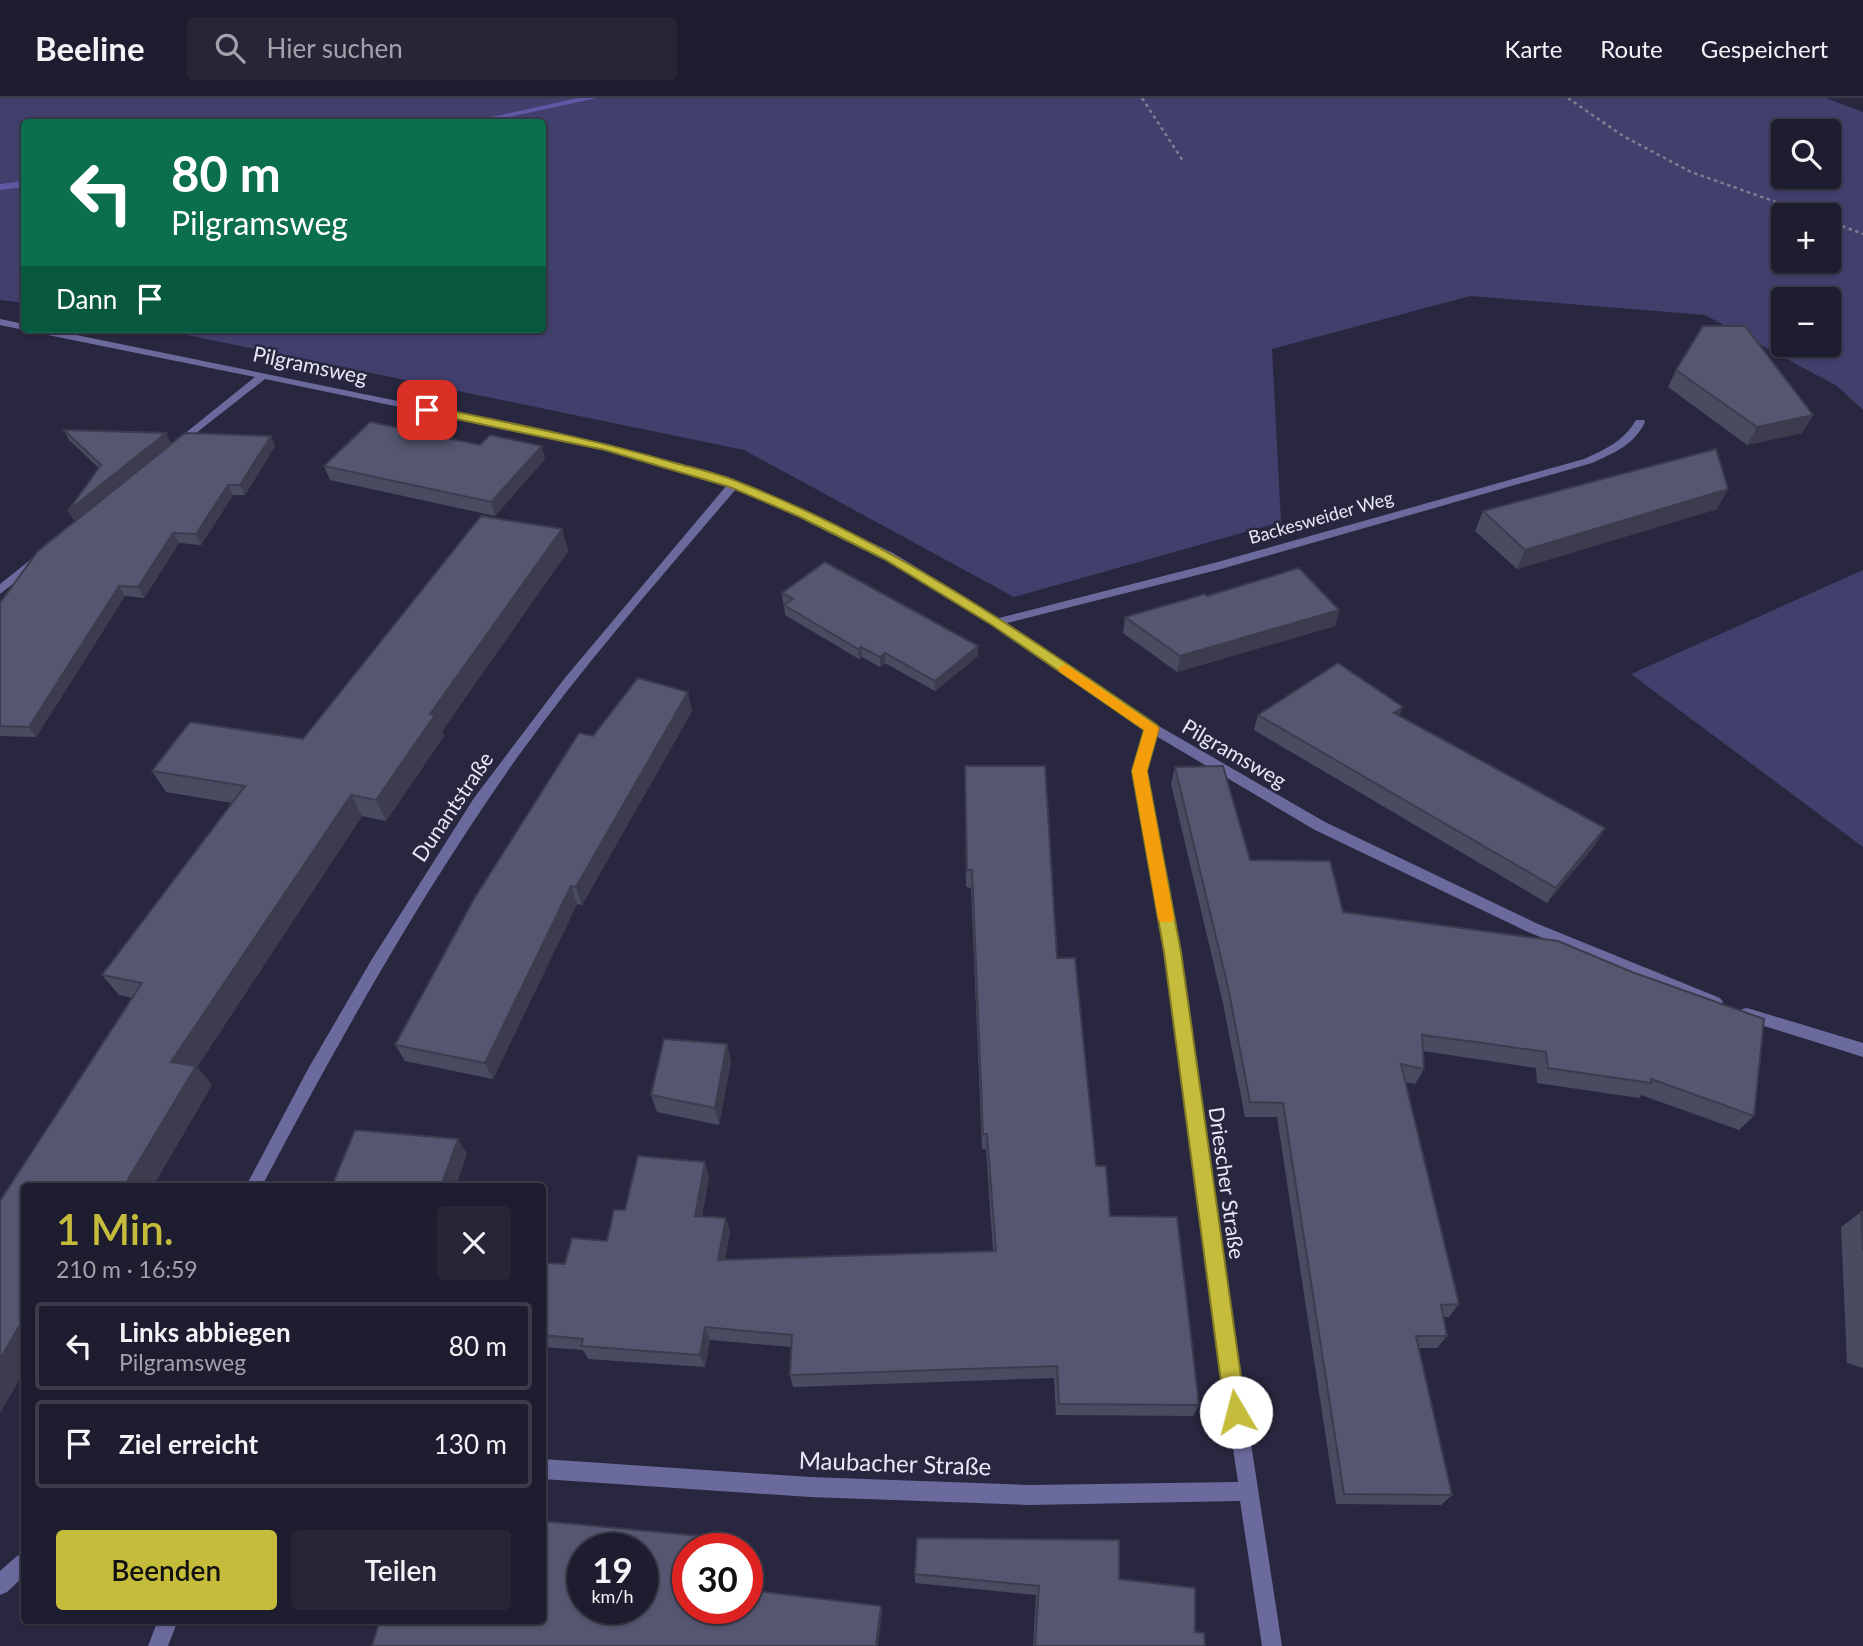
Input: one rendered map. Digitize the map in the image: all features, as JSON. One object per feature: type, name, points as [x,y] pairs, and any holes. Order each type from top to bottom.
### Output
[{"type":"street","points":[[0,322],[21,326]]},
{"type":"street","name":"Pilgramsweg","points":[[52,333],[608,447],[734,484],[802,513],[889,556],[997,622],[1152,728],[1320,826],[1533,928],[1770,1023],[1863,1050]]},
{"type":"street","points":[[169,452],[262,376]]},
{"type":"street","name":"Backesweider Weg","points":[[997,622],[1217,566],[1588,461],[1623,445],[1636,433],[1640,422]]},
{"type":"street","name":"Dunantstraße","points":[[256,1183],[313,1073],[394,936],[515,751],[567,682],[734,484]]},
{"type":"street","points":[[0,590],[47,551]]},
{"type":"street","name":"Driescher Straße","points":[[1152,728],[1139,771],[1173,952],[1247,1491],[1272,1646]]},
{"type":"street","name":"Maubacher Straße","points":[[546,1469],[810,1488],[1015,1494],[1247,1491]]},
{"type":"street","points":[[0,1585],[21,1566]]},
{"type":"street","points":[[158,1646],[166,1624]]},
{"type":"path","points":[[1142,98],[1183,161]]},
{"type":"path","points":[[1568,98],[1623,136],[1690,172],[1779,203]]},
{"type":"path","points":[[1841,226],[1863,234]]},
{"type":"shaded area","points":[[0,98],[1826,98],[1863,112],[1863,410],[1837,386],[1783,357],[1841,357],[1841,287],[1771,287],[1771,350],[1705,315],[1470,296],[1272,349],[1281,522],[1014,597],[744,450],[177,333],[546,333],[546,119],[21,119],[21,303],[0,300]]},
{"type":"shaded area","points":[[1863,570],[1863,847],[1631,674]]},
{"type":"building","points":[[1703,326],[1745,326],[1813,415],[1757,427],[1676,370]]},
{"type":"building","points":[[370,422],[480,445],[490,435],[542,446],[491,502],[324,466]]},
{"type":"building","points":[[64,430],[166,433],[68,511],[101,465]]},
{"type":"building","points":[[185,433],[271,436],[240,485],[228,485],[196,534],[173,533],[138,587],[119,586],[29,727],[0,726],[0,603],[38,551]]},
{"type":"building","points":[[1716,449],[1728,489],[1525,550],[1483,511]]},
{"type":"building","points":[[481,516],[562,529],[430,714],[435,715],[376,800],[351,795],[171,1062],[196,1066],[126,1183],[21,1183],[21,1323],[0,1359],[0,1201],[142,983],[102,975],[245,786],[152,771],[190,722],[303,739]]},
{"type":"building","points":[[825,562],[978,646],[935,681],[885,653],[880,657],[861,647],[858,649],[784,605],[793,599],[782,593]]},
{"type":"building","points":[[1299,568],[1339,610],[1180,656],[1125,617],[1205,594],[1207,596]]},
{"type":"building","points":[[1338,663],[1403,707],[1394,713],[1605,828],[1556,888],[1258,715]]},
{"type":"building","points":[[638,678],[688,692],[576,887],[571,886],[485,1063],[395,1045],[474,899],[579,733],[593,736]]},
{"type":"building","points":[[965,766],[1045,766],[1057,958],[1075,958],[1096,1166],[1106,1166],[1110,1216],[1177,1217],[1199,1405],[1059,1404],[1057,1366],[790,1375],[792,1335],[705,1327],[700,1355],[581,1346],[583,1339],[546,1335],[546,1263],[565,1264],[572,1238],[607,1241],[614,1210],[625,1210],[638,1156],[705,1162],[695,1216],[726,1218],[718,1260],[996,1251],[987,1134],[983,1134],[972,870],[967,870]]},
{"type":"building","points":[[1223,766],[1250,860],[1330,861],[1343,912],[1558,941],[1632,972],[1764,1019],[1754,1116],[1651,1079],[1651,1083],[1548,1068],[1546,1052],[1422,1035],[1424,1069],[1401,1064],[1459,1304],[1441,1305],[1447,1336],[1416,1336],[1452,1495],[1344,1494],[1283,1103],[1250,1102],[1228,987],[1175,767]]},
{"type":"building","points":[[664,1039],[727,1044],[715,1108],[651,1095]]},
{"type":"building","points":[[355,1130],[458,1139],[442,1183],[333,1183]]},
{"type":"building","points":[[1861,1212],[1863,1212],[1863,1250]]},
{"type":"building","points":[[546,1521],[672,1533],[672,1624],[763,1624],[763,1592],[881,1606],[876,1646],[372,1646],[379,1624],[546,1624]]},
{"type":"building","points":[[917,1538],[1119,1540],[1119,1579],[1195,1588],[1195,1632],[1204,1633],[1205,1646],[1035,1646],[1039,1586],[915,1574]]},
{"type":"waterway","points":[[490,119],[592,98]]},
{"type":"waterway","points":[[0,187],[21,184]]},
{"type":"slow traffic","points":[[1065,669],[1152,728],[1139,771],[1166,918]]},
{"type":"route","points":[[427,410],[608,447],[734,484],[802,513],[889,556],[997,622],[1152,728],[1139,771],[1173,952],[1236,1412]]}]
